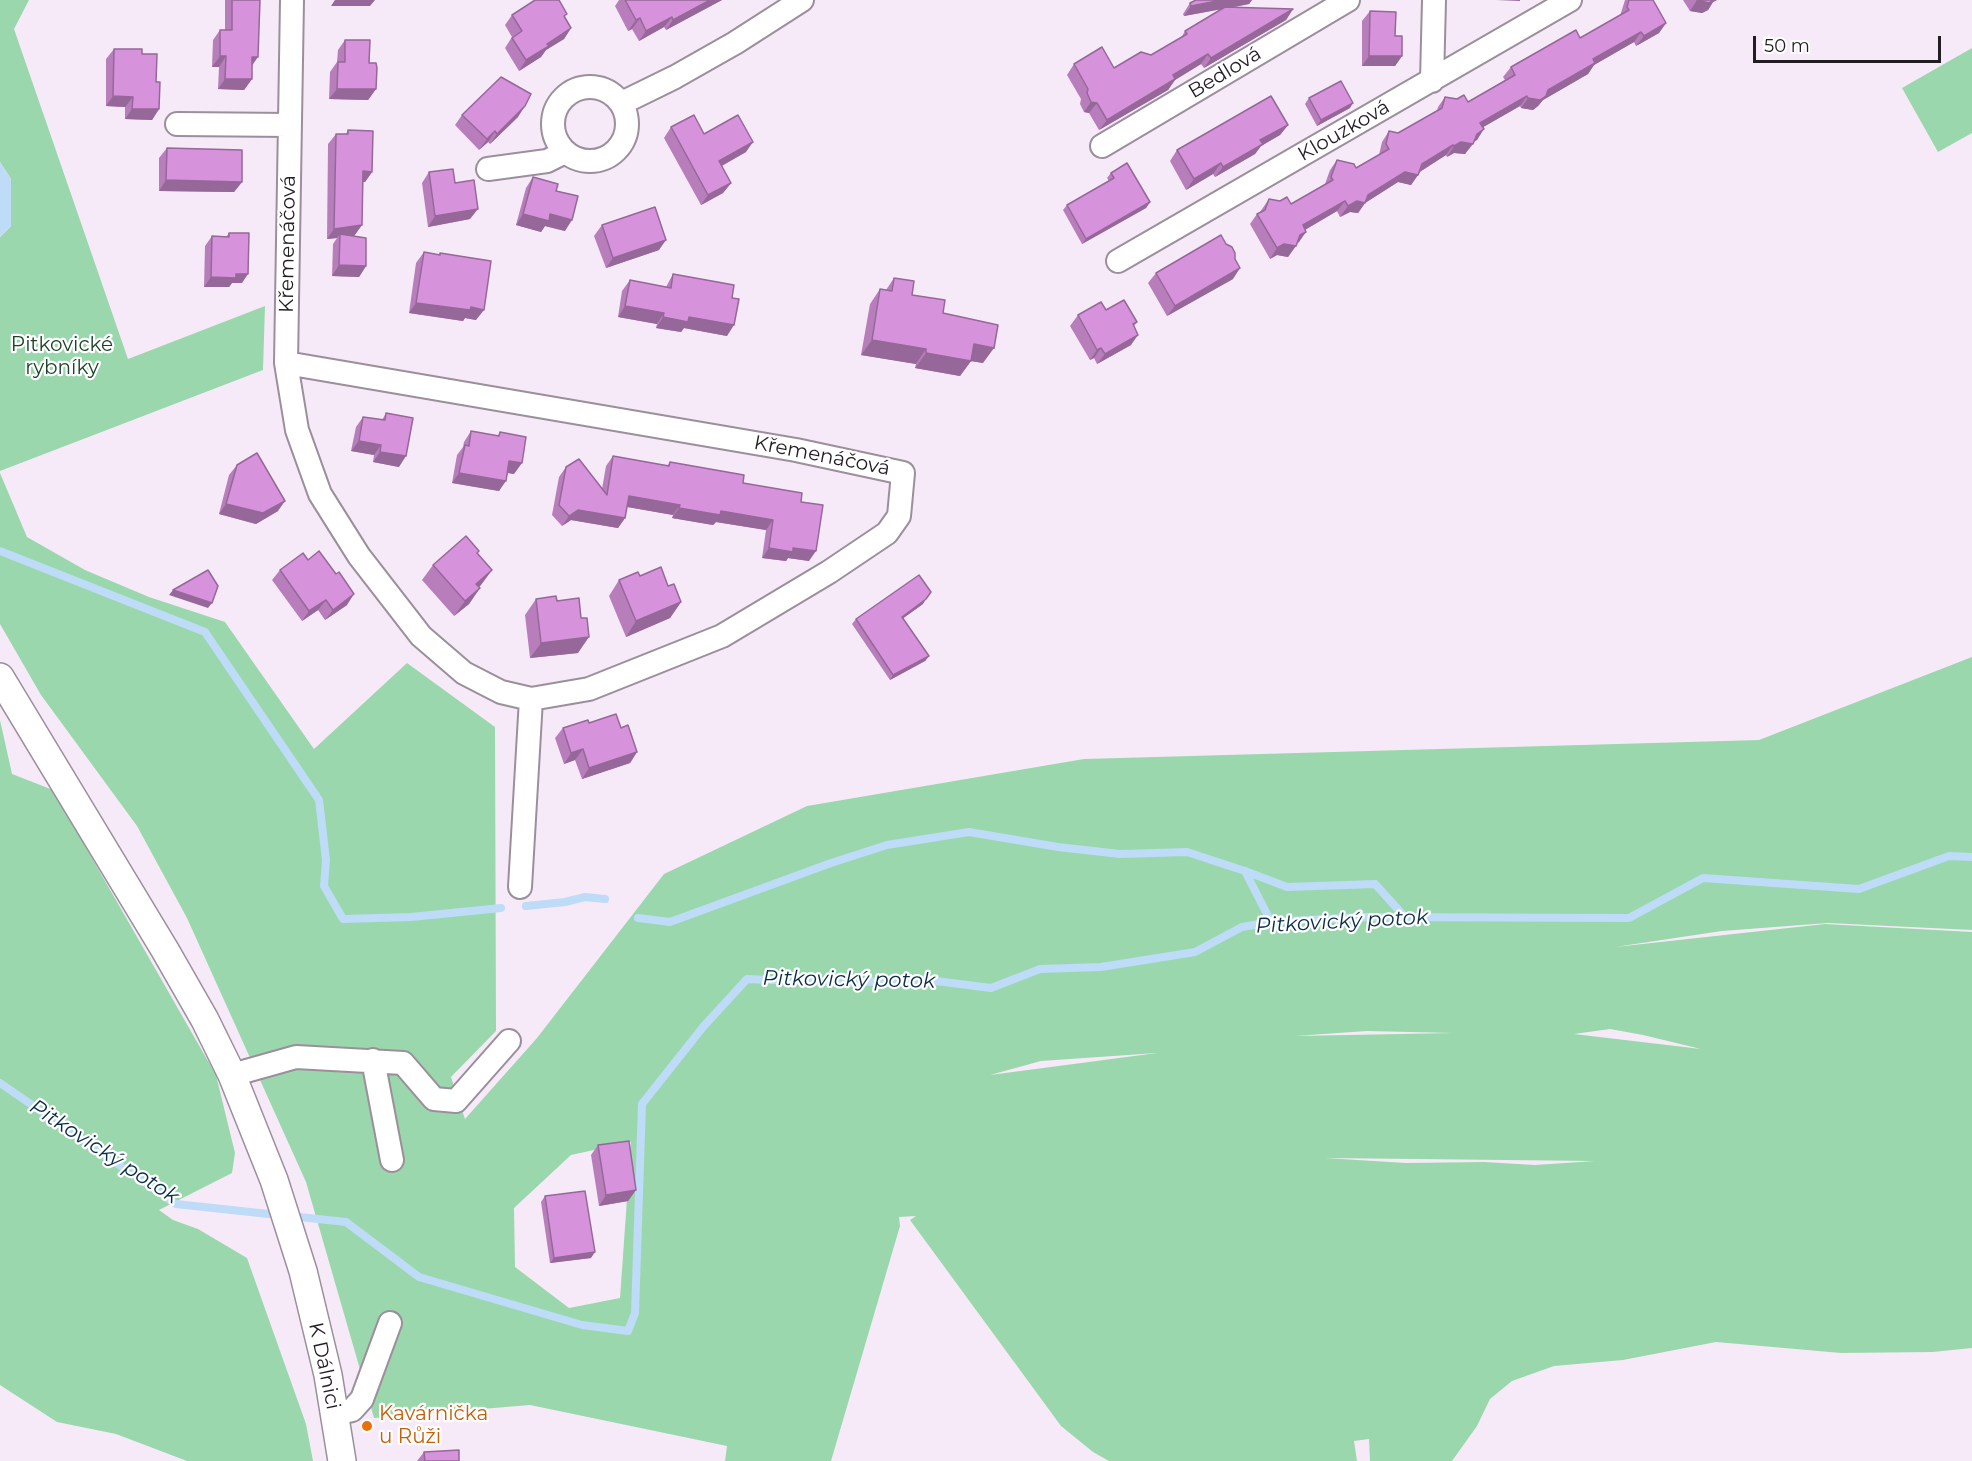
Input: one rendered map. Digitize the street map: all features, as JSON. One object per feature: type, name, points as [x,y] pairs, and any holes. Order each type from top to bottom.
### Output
[{"type":"street","name":"Křemenáčová","points":[[286,363],[796,450],[903,472],[899,516],[888,533],[829,572],[722,636],[589,689],[531,699],[501,692],[464,673],[421,636],[359,556],[320,494],[297,430],[286,363],[292,0]]},
{"type":"street","points":[[622,103],[675,77],[802,0]]},
{"type":"street","name":"Bedlová","points":[[1102,146],[1348,0]]},
{"type":"street","points":[[1432,81],[1434,0]]},
{"type":"street","name":"Klouzková","points":[[1118,261],[1570,0]]},
{"type":"street","points":[[591,86],[609,91],[622,103],[628,120],[625,138],[615,152],[599,160],[581,160],[565,152],[555,137],[553,118],[559,101],[573,90],[591,86]]},
{"type":"street","points":[[177,124],[290,125]]},
{"type":"street","points":[[488,169],[548,161],[565,152]]},
{"type":"street","name":"K Dálnici","points":[[0,677],[165,950],[205,1020],[232,1074],[274,1180],[303,1271],[328,1375],[342,1461]]},
{"type":"street","points":[[520,887],[531,699]]},
{"type":"street","points":[[232,1074],[296,1057],[404,1063],[434,1099],[456,1101],[509,1041]]},
{"type":"street","points":[[373,1060],[392,1160]]},
{"type":"street","points":[[334,1414],[352,1410],[362,1399],[390,1323]]},
{"type":"green space","name":"Pitkovické rybníky","points":[[0,0],[29,0],[14,29],[128,359],[265,306],[263,370],[0,471],[0,237],[11,226],[11,179],[0,162]]},
{"type":"green space","points":[[1972,48],[1972,133],[1938,152],[1902,88]]},
{"type":"green space","points":[[0,473],[27,537],[85,570],[149,597],[225,622],[314,749],[407,663],[495,727],[496,1031],[451,1077],[465,1119],[537,1038],[664,874],[807,806],[1084,759],[1759,740],[1972,657],[1972,930],[1828,923],[1722,931],[1615,947],[1825,924],[1972,932],[1972,1348],[1933,1352],[1841,1353],[1716,1342],[1623,1360],[1554,1366],[1512,1381],[1490,1399],[1477,1426],[1452,1461],[1370,1461],[1369,1439],[1354,1441],[1357,1461],[1109,1461],[1093,1452],[1061,1426],[910,1220],[916,1216],[899,1217],[900,1226],[831,1461],[725,1461],[727,1446],[530,1405],[374,1418],[306,1182],[187,918],[137,826],[41,695],[0,624]],"holes":[[[1610,1029],[1701,1049],[1574,1034]],[[1367,1031],[1453,1033],[1295,1036]],[[1157,1053],[990,1075],[1041,1061]],[[631,1142],[620,1298],[569,1308],[515,1267],[514,1208],[571,1155]],[[1325,1158],[1595,1161],[1535,1165],[1484,1162],[1406,1163]]]},
{"type":"green space","points":[[0,720],[12,774],[53,790],[216,1075],[235,1153],[232,1173],[159,1210],[173,1220],[198,1229],[247,1258],[306,1424],[313,1461],[187,1461],[116,1434],[57,1422],[0,1385]]},
{"type":"water","points":[[0,162],[11,179],[11,226],[0,237]]},
{"type":"building","points":[[232,0],[260,0],[258,57],[252,57],[252,79],[225,79],[226,56],[220,56],[220,30],[232,30]]},
{"type":"building","points":[[535,0],[559,0],[567,14],[564,16],[571,28],[547,44],[549,46],[526,60],[512,38],[522,31],[512,15]]},
{"type":"building","points":[[625,0],[710,0],[673,20],[672,17],[646,31],[640,18],[636,20]]},
{"type":"building","points":[[1196,0],[1222,0],[1191,6],[1190,3]]},
{"type":"building","points":[[1629,0],[1653,0],[1666,23],[1644,36],[1641,32],[1593,59],[1595,63],[1548,90],[1546,96],[1540,100],[1527,96],[1480,123],[1484,129],[1477,134],[1473,144],[1461,142],[1453,145],[1422,164],[1418,175],[1405,172],[1368,195],[1365,203],[1357,201],[1348,206],[1345,201],[1303,225],[1306,232],[1300,235],[1296,246],[1284,244],[1277,248],[1257,214],[1265,210],[1269,199],[1280,201],[1287,197],[1291,204],[1333,180],[1331,177],[1337,160],[1354,164],[1356,168],[1389,149],[1386,144],[1389,131],[1398,133],[1442,108],[1445,97],[1457,99],[1464,95],[1468,102],[1515,75],[1511,67],[1576,30],[1580,38],[1629,10],[1627,7]]},
{"type":"building","points":[[1697,0],[1714,0],[1709,3]]},
{"type":"building","points":[[1225,7],[1293,9],[1211,58],[1208,54],[1173,75],[1175,79],[1107,120],[1097,103],[1091,102],[1087,93],[1088,89],[1074,64],[1102,47],[1114,68],[1141,52],[1151,55],[1187,34],[1185,31]]},
{"type":"building","points":[[1370,11],[1396,12],[1395,36],[1402,36],[1402,56],[1369,56]]},
{"type":"building","points":[[345,40],[370,40],[369,63],[376,63],[376,89],[337,89],[338,62],[345,62]]},
{"type":"building","points":[[114,49],[142,49],[142,54],[157,54],[156,82],[160,82],[159,109],[132,109],[133,97],[113,96]]},
{"type":"building","points":[[501,77],[531,94],[525,106],[497,134],[495,131],[487,139],[462,115]]},
{"type":"building","points":[[1341,81],[1353,103],[1321,120],[1309,98]]},
{"type":"building","points":[[1271,96],[1288,125],[1260,140],[1263,144],[1223,167],[1221,163],[1194,179],[1177,150]]},
{"type":"building","points":[[694,115],[704,134],[738,115],[753,142],[719,161],[731,183],[708,195],[671,127]]},
{"type":"building","points":[[348,130],[373,131],[372,172],[363,171],[362,225],[334,229],[336,134],[348,134]]},
{"type":"building","points":[[167,148],[242,150],[242,182],[166,180]]},
{"type":"building","points":[[1127,163],[1150,202],[1086,239],[1067,205],[1114,178],[1111,173]]},
{"type":"building","points":[[453,169],[455,183],[474,180],[478,209],[435,216],[429,172]]},
{"type":"building","points":[[533,177],[558,184],[556,191],[578,196],[572,220],[550,214],[549,221],[523,214]]},
{"type":"building","points":[[655,207],[666,240],[613,258],[602,225]]},
{"type":"building","points":[[229,233],[249,233],[248,274],[236,274],[236,278],[211,277],[212,236],[229,237]]},
{"type":"building","points":[[340,234],[366,238],[366,266],[339,265]]},
{"type":"building","points":[[1221,235],[1226,244],[1232,247],[1240,268],[1175,306],[1156,273]]},
{"type":"building","points":[[424,252],[491,261],[484,310],[416,303]]},
{"type":"building","points":[[673,274],[734,285],[732,298],[739,299],[734,325],[689,317],[688,322],[663,317],[664,313],[625,306],[630,280],[671,288]]},
{"type":"building","points":[[894,278],[914,281],[912,295],[945,300],[943,313],[998,325],[994,348],[974,344],[971,361],[926,353],[926,349],[872,340],[880,289],[892,291]]},
{"type":"building","points":[[1124,300],[1137,322],[1133,324],[1138,335],[1105,354],[1101,348],[1097,350],[1078,315],[1101,302],[1106,310]]},
{"type":"building","points":[[386,413],[413,418],[406,456],[380,452],[381,445],[359,441],[363,417],[385,420]]},
{"type":"building","points":[[471,431],[499,436],[500,432],[526,437],[522,463],[509,461],[506,481],[459,473],[465,445],[469,446]]},
{"type":"building","points":[[257,453],[285,501],[263,513],[226,504],[237,465]]},
{"type":"building","points":[[613,456],[669,466],[670,462],[744,475],[743,483],[802,493],[801,502],[823,505],[816,551],[793,548],[793,552],[769,548],[773,520],[721,511],[720,515],[629,496],[625,518],[578,510],[569,516],[559,505],[566,467],[579,459],[607,495]]},
{"type":"building","points":[[466,536],[492,570],[476,584],[480,588],[465,601],[433,565]]},
{"type":"building","points":[[319,551],[336,574],[339,572],[354,594],[333,610],[326,600],[309,611],[280,570],[303,553],[308,560]]},
{"type":"building","points":[[661,567],[668,586],[674,584],[681,602],[636,621],[619,580],[638,572],[640,576]]},
{"type":"building","points":[[208,570],[218,586],[212,603],[173,590]]},
{"type":"building","points":[[919,575],[931,592],[926,599],[902,617],[929,656],[893,675],[856,619]]},
{"type":"building","points":[[556,596],[557,601],[579,598],[581,618],[587,618],[589,637],[541,643],[536,599]]},
{"type":"building","points":[[616,714],[621,728],[628,725],[637,752],[589,768],[583,749],[571,753],[563,728],[588,720],[589,723]]},
{"type":"building","points":[[629,1141],[636,1190],[606,1195],[598,1145]]},
{"type":"building","points":[[585,1191],[595,1252],[554,1258],[545,1196]]},
{"type":"building","points":[[459,1450],[459,1461],[425,1461],[424,1452]]},
{"type":"waterway","points":[[0,551],[205,632],[319,800],[326,860],[324,886],[343,919],[411,917],[501,908]]},
{"type":"waterway","points":[[638,918],[670,922],[887,845],[969,832],[1058,847],[1120,854],[1187,852],[1287,887],[1375,884],[1405,917]]},
{"type":"waterway","name":"Pitkovický potok","points":[[290,1216],[346,1222],[419,1277],[582,1325],[628,1331],[635,1313],[642,1104],[703,1027],[747,979],[848,983],[920,979],[991,988],[1040,969],[1101,967],[1195,952],[1242,927],[1271,922],[1362,917],[1629,918],[1703,878],[1859,889],[1949,856],[1972,857]]},
{"type":"waterway","points":[[1245,871],[1271,922]]},
{"type":"waterway","points":[[526,906],[565,902],[585,897],[605,899]]},
{"type":"waterway","name":"Pitkovický potok","points":[[0,1083],[176,1204],[278,1215]]},
{"type":"place","name":"Kavárnička u Růži","points":[[367,1426]]}]
